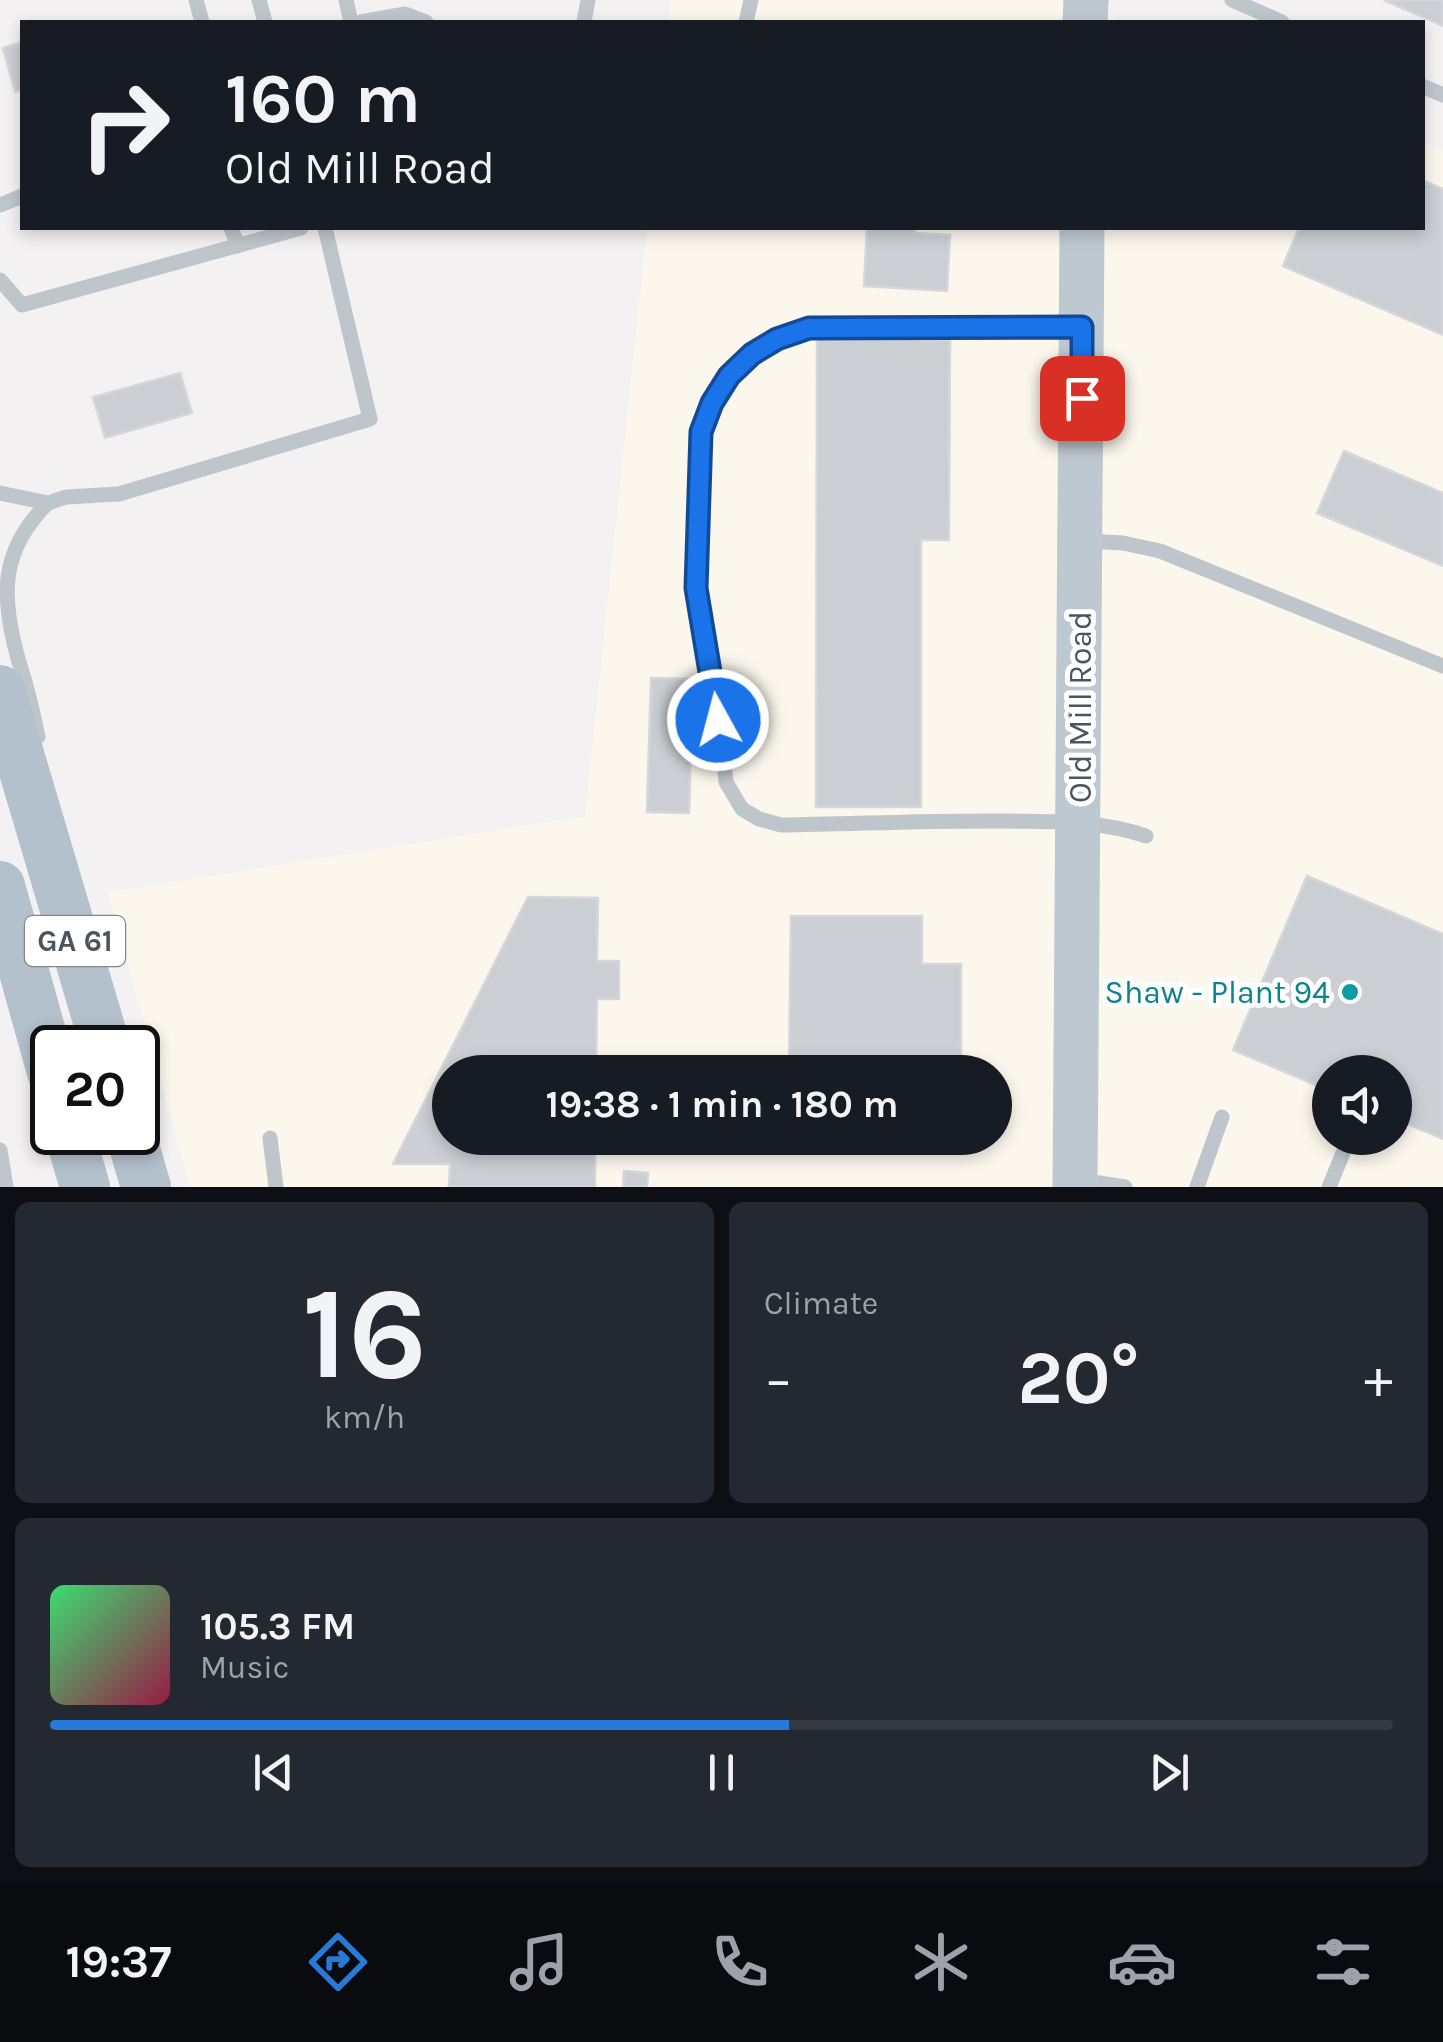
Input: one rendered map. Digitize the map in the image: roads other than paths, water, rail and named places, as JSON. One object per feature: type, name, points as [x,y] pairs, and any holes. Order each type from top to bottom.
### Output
[{"type":"main road","name":"GA 61","points":[[0,690],[99,1025]]},
{"type":"main road","name":"GA 61","points":[[0,886],[39,1025]]},
{"type":"main road","points":[[76,1155],[85,1187]]},
{"type":"main road","points":[[137,1155],[146,1187]]},
{"type":"street","name":"Old Mill Road","points":[[1074,1183],[1082,230]]},
{"type":"lane","points":[[1232,0],[1277,20]]},
{"type":"lane","points":[[372,20],[405,14],[421,20]]},
{"type":"lane","points":[[231,230],[238,246]]},
{"type":"lane","points":[[0,280],[22,305],[294,230]]},
{"type":"lane","points":[[44,761],[1,594],[1,574],[11,542],[48,502],[119,494],[370,419],[325,230]]},
{"type":"lane","points":[[1082,327],[809,328],[777,339],[752,354],[720,389],[701,432],[696,588],[716,693],[726,782],[742,809],[759,819],[780,825],[960,820],[1080,822],[1146,836]]},
{"type":"lane","points":[[0,493],[48,502]]},
{"type":"lane","points":[[1081,540],[1160,551],[1443,666]]},
{"type":"lane","points":[[44,779],[44,835]]},
{"type":"lane","points":[[1196,1187],[1222,1116]]},
{"type":"lane","points":[[270,1138],[276,1187]]},
{"type":"lane","points":[[0,1150],[6,1187]]},
{"type":"lane","points":[[1328,1187],[1342,1155]]},
{"type":"lane","points":[[1074,1183],[1126,1187]]},
{"type":"place","name":"Shaw - Plant 94","points":[[1350,992]]}]
